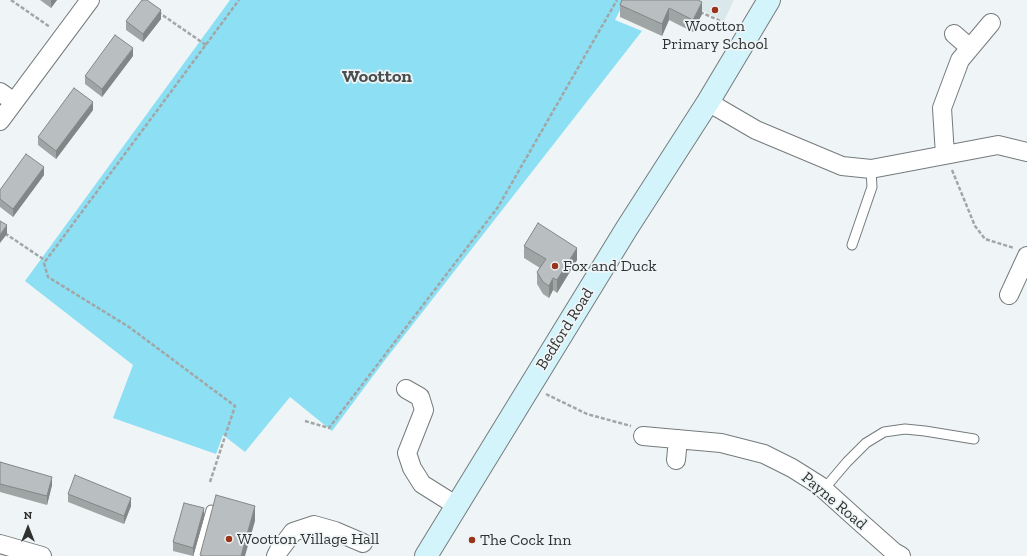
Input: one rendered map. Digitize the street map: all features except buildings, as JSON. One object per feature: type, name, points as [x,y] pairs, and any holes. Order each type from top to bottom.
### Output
[{"type":"street","points":[[0,121],[7,97],[63,36],[90,0]]},
{"type":"street","name":"Bedford Road","points":[[426,556],[623,235],[708,102],[769,0]]},
{"type":"street","points":[[945,155],[942,108],[960,60],[990,23]]},
{"type":"street","points":[[954,34],[970,48]]},
{"type":"street","points":[[708,102],[756,130],[842,166],[871,169],[998,145],[1027,152]]},
{"type":"street","points":[[1009,295],[1021,252]]},
{"type":"street","points":[[406,389],[420,397],[424,410],[407,453],[412,468],[422,484],[458,506]]},
{"type":"street","name":"Payne Road","points":[[643,436],[721,443],[764,454],[792,468],[819,485],[894,552],[901,556]]},
{"type":"street","points":[[676,460],[678,439]]},
{"type":"street","points":[[276,556],[293,532],[314,526],[335,531],[362,543]]},
{"type":"street","points":[[0,544],[42,556]]},
{"type":"lane","points":[[852,245],[872,187],[871,169]]},
{"type":"lane","points":[[824,489],[847,462],[866,443],[884,432],[905,429],[974,439]]},
{"type":"lane","points":[[198,556],[211,510]]},
{"type":"path","points":[[11,0],[63,36]]},
{"type":"path","points":[[210,482],[235,406],[130,327],[48,277],[44,263],[239,0]]},
{"type":"path","points":[[305,421],[329,428],[498,207],[617,0]]},
{"type":"path","points":[[154,9],[206,45]]},
{"type":"path","points":[[695,9],[749,34]]},
{"type":"path","points":[[945,155],[975,226],[985,239],[1021,252]]},
{"type":"path","points":[[0,230],[46,261]]},
{"type":"path","points":[[530,386],[587,414],[636,428],[643,436]]},
{"type":"shaded area","points":[[230,0],[625,0],[615,20],[642,31],[385,360],[332,431],[290,397],[245,452],[223,435],[216,454],[113,418],[133,365],[25,281]]},
{"type":"shaded area","name":"Wootton Primary School","points":[[681,0],[734,0],[724,21]]},
{"type":"place","name":"Wootton Primary School","points":[[715,10]]},
{"type":"place","name":"Fox and Duck","points":[[555,266]]},
{"type":"place","name":"Wootton Village Hall","points":[[229,539]]},
{"type":"place","name":"The Cock Inn","points":[[472,540]]},
{"type":"district","name":"Wootton","points":[[377,77]]}]
